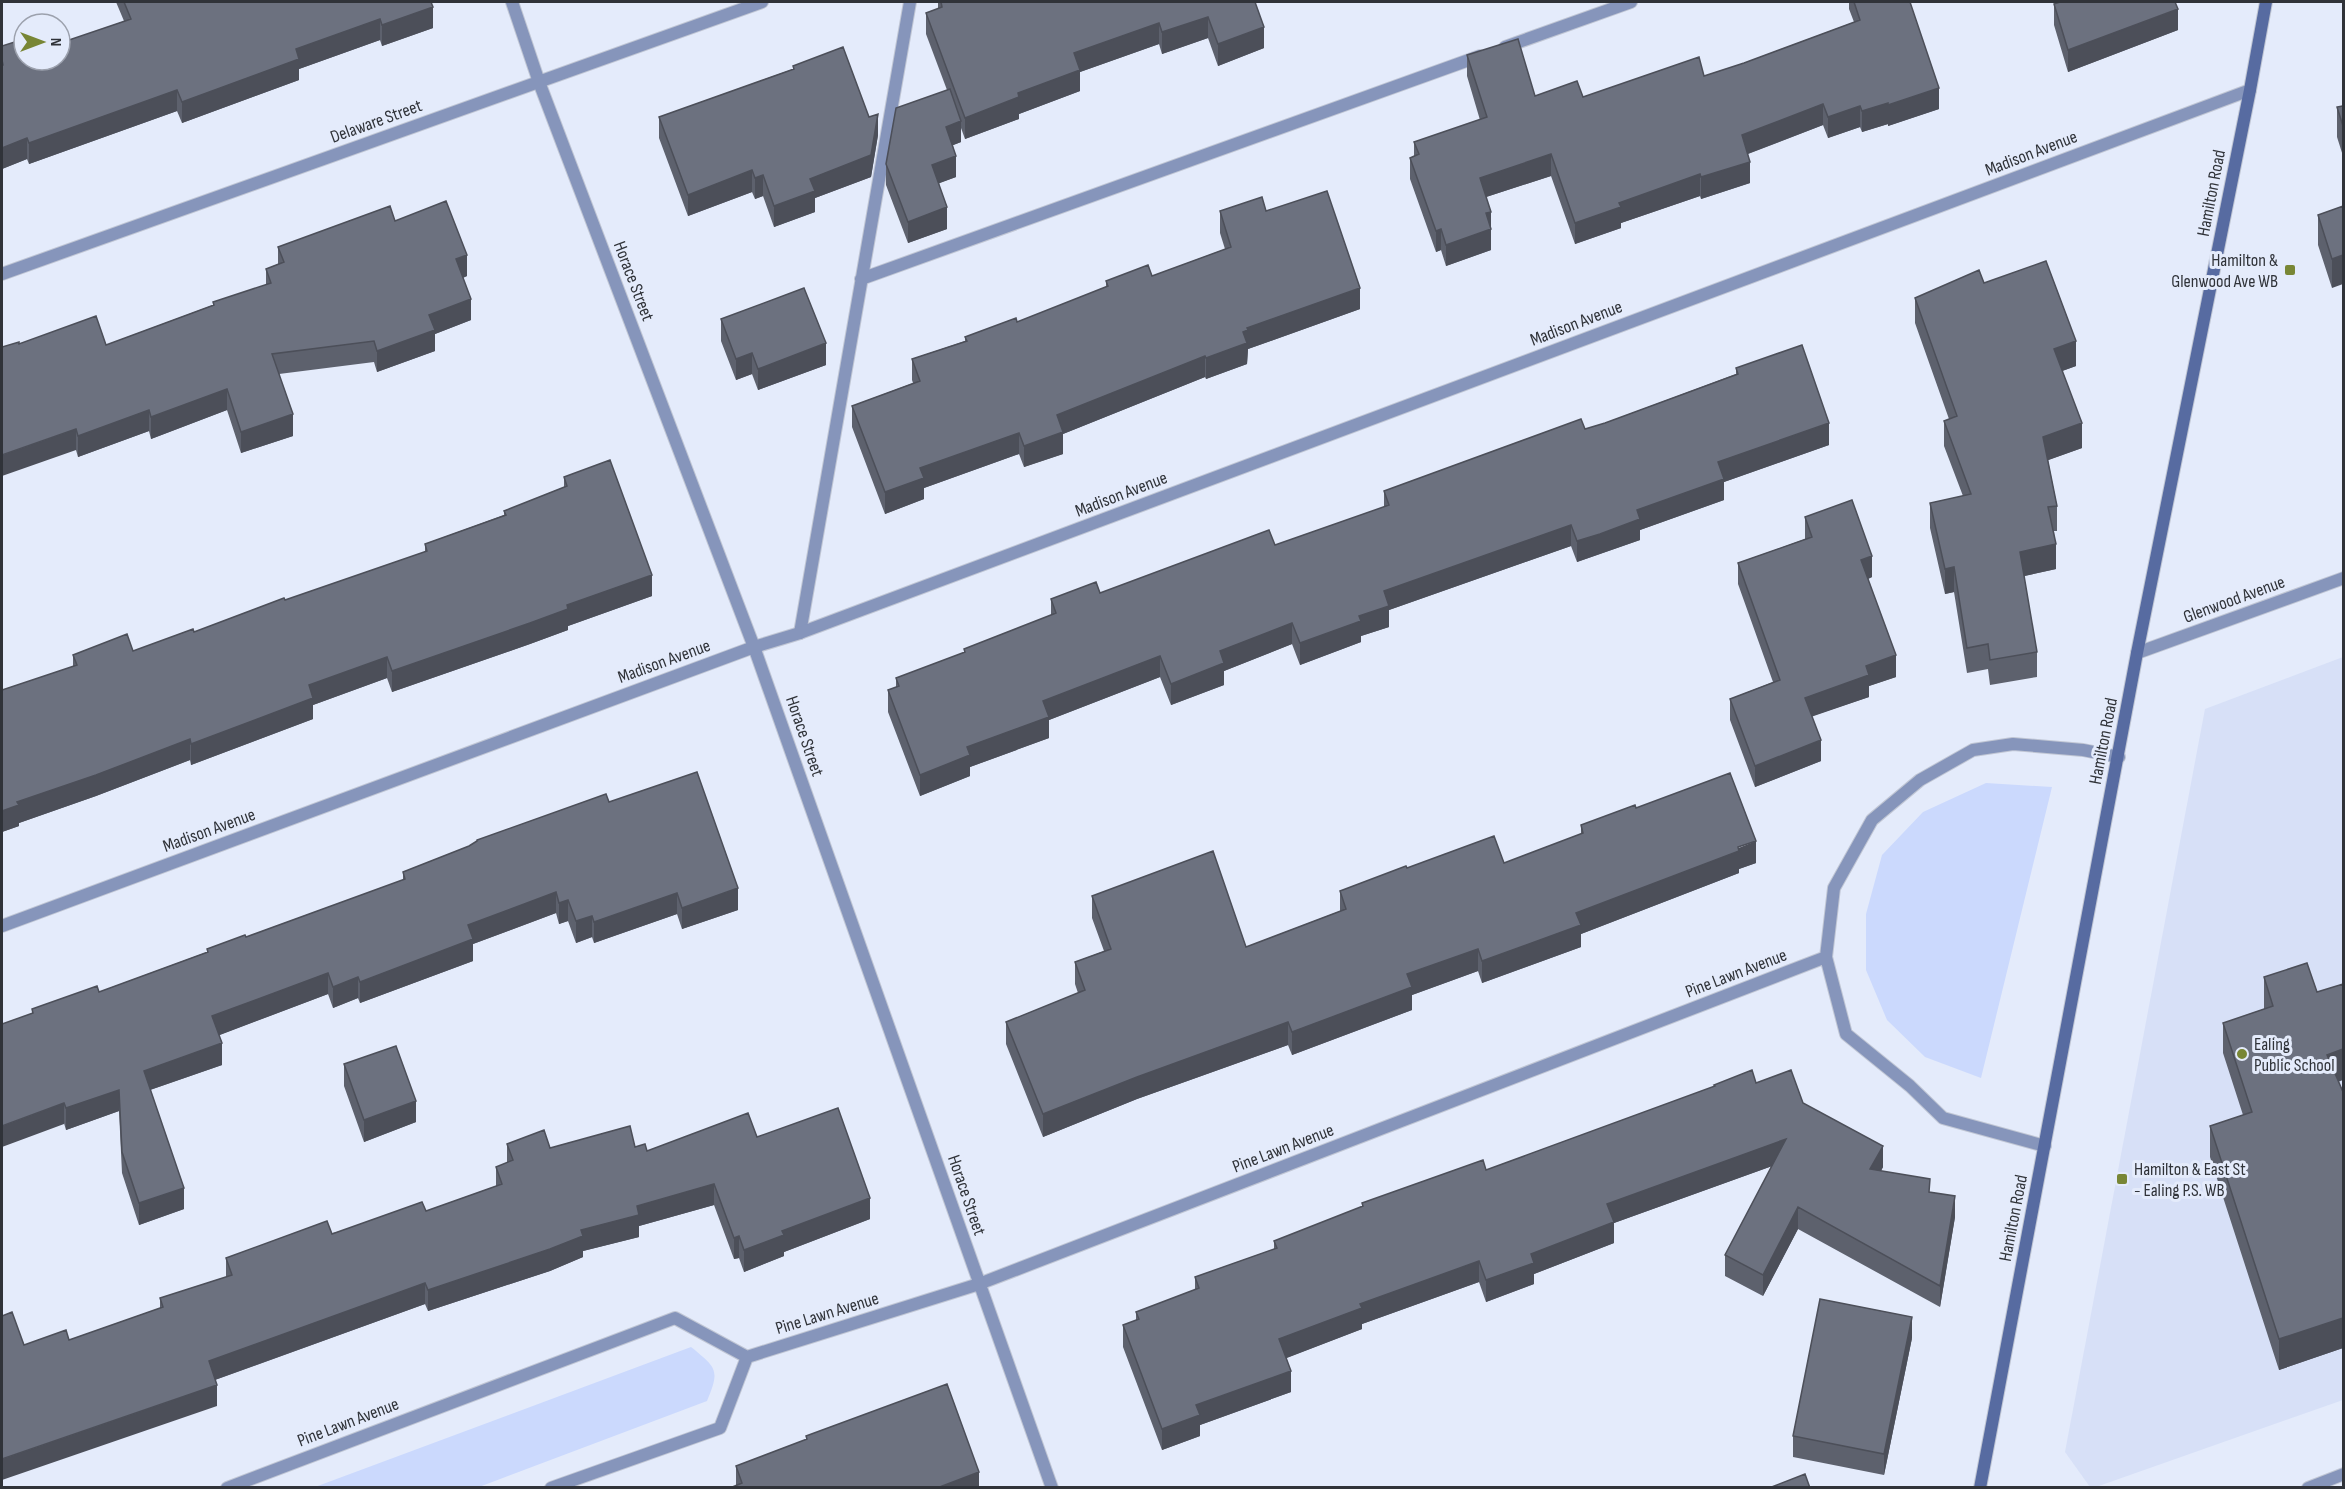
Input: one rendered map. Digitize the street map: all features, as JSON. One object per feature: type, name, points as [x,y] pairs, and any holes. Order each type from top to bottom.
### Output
[{"type":"main road","name":"Hamilton Road","points":[[1980,1488],[2138,653],[2266,2]]},
{"type":"street","name":"Horace Street","points":[[512,2],[539,82],[754,647],[1052,1488]]},
{"type":"street","name":"Delaware Street","points":[[2,274],[762,2]]},
{"type":"street","points":[[800,633],[910,2]]},
{"type":"street","points":[[861,279],[1631,2]]},
{"type":"street","name":"Madison Avenue","points":[[2,926],[754,647],[800,633],[2250,90]]},
{"type":"street","name":"Glenwood Avenue","points":[[2138,653],[2343,578]]},
{"type":"street","points":[[2045,1146],[1942,1118],[1910,1086],[1846,1034],[1826,957],[1834,888],[1872,820],[1920,780],[1973,750],[2013,744],[2083,750],[2119,757]]},
{"type":"street","name":"Pine Lawn Avenue","points":[[227,1488],[675,1318],[747,1357],[979,1284],[1826,957]]},
{"type":"street","points":[[551,1488],[720,1428],[747,1357]]},
{"type":"street","points":[[2308,1488],[2343,1474]]},
{"type":"shaded area","name":"Ealing Public School","points":[[2343,657],[2343,1400],[2096,1487],[2090,1487],[2065,1452],[2205,709]]},
{"type":"shaded area","points":[[1986,783],[2052,787],[1981,1078],[1925,1057],[1887,1020],[1866,970],[1866,914],[1882,855],[1923,812]]},
{"type":"shaded area","points":[[691,1347],[714,1370],[714,1382],[707,1401],[479,1487],[315,1487]]},
{"type":"building","points":[[124,2],[431,2],[433,7],[382,25],[380,19],[296,49],[299,59],[182,102],[177,90],[29,143],[27,138],[2,148],[2,46],[12,43],[12,72],[72,72],[72,39],[131,19]]},
{"type":"building","points":[[941,2],[1255,2],[1264,27],[1218,44],[1208,17],[1162,32],[1159,23],[1074,53],[1080,70],[1018,93],[1019,97],[965,118],[926,13],[942,7]]},
{"type":"building","points":[[1854,2],[1910,2],[1939,88],[1888,105],[1888,103],[1862,111],[1860,106],[1828,117],[1823,104],[1742,135],[1750,162],[1701,177],[1700,174],[1619,203],[1621,207],[1575,223],[1551,154],[1480,178],[1491,212],[1486,213],[1491,229],[1446,245],[1441,229],[1436,231],[1410,158],[1419,154],[1414,142],[1487,117],[1467,55],[1518,39],[1535,96],[1577,81],[1583,97],[1699,57],[1704,76],[1744,63],[1860,20]]},
{"type":"building","points":[[2060,2],[2175,2],[2178,9],[2068,50],[2054,4]]},
{"type":"building","points":[[843,47],[869,117],[878,114],[871,155],[810,179],[815,191],[774,206],[763,175],[755,178],[752,170],[688,195],[659,117],[794,69],[793,66]]},
{"type":"building","points":[[950,89],[961,121],[946,127],[956,156],[932,165],[947,207],[908,222],[886,164],[896,108]]},
{"type":"building","points":[[2343,106],[2343,126],[2337,107]]},
{"type":"building","points":[[1327,191],[1360,288],[1247,328],[1248,330],[1243,332],[1247,343],[1206,358],[1205,356],[1057,415],[1063,432],[1024,446],[1019,433],[920,468],[924,478],[885,492],[852,406],[920,381],[912,359],[967,341],[965,337],[1016,318],[1017,322],[1108,286],[1106,281],[1148,265],[1152,276],[1231,247],[1220,211],[1262,197],[1266,211]]},
{"type":"building","points":[[446,201],[467,255],[456,259],[471,299],[429,315],[435,330],[377,351],[374,341],[272,354],[293,414],[241,432],[227,389],[151,417],[149,410],[78,436],[76,429],[2,455],[2,347],[19,342],[19,344],[96,316],[106,345],[214,305],[213,302],[271,283],[266,269],[284,262],[278,247],[390,206],[395,221]]},
{"type":"building","points":[[2343,206],[2343,255],[2332,259],[2318,215]]},
{"type":"building","points":[[2046,261],[2076,341],[2054,349],[2082,423],[2043,437],[2057,506],[2048,507],[2056,544],[2020,552],[2037,652],[1990,660],[1988,644],[1967,648],[1954,567],[1945,569],[1930,503],[1971,494],[1944,421],[1957,416],[1915,298],[1979,270],[1984,283]]},
{"type":"building","points":[[804,288],[826,343],[758,369],[752,353],[736,359],[721,319]]},
{"type":"building","points":[[1802,345],[1829,423],[1718,462],[1724,479],[1637,510],[1640,519],[1600,534],[1577,541],[1571,525],[1384,591],[1389,606],[1359,616],[1361,621],[1300,643],[1292,623],[1220,651],[1224,663],[1171,684],[1160,656],[1043,701],[1049,717],[967,747],[970,755],[920,775],[888,690],[899,686],[896,678],[965,652],[964,649],[1056,613],[1051,599],[1096,582],[1100,593],[1269,530],[1275,545],[1389,505],[1384,491],[1581,419],[1585,429],[1605,423],[1738,374],[1736,368]]},
{"type":"building","points":[[610,460],[652,575],[567,605],[568,609],[392,671],[387,657],[309,685],[313,698],[191,744],[190,739],[17,802],[19,805],[2,811],[2,690],[77,665],[73,655],[127,634],[133,651],[427,551],[425,544],[506,515],[504,511],[567,486],[564,477]]},
{"type":"building","points":[[1852,500],[1872,556],[1861,560],[1896,655],[1866,666],[1869,675],[1805,698],[1821,740],[1755,766],[1730,699],[1780,680],[1738,563],[1812,537],[1805,517]]},
{"type":"building","points":[[697,772],[738,888],[682,908],[677,893],[594,922],[592,916],[576,921],[568,900],[559,903],[556,892],[468,925],[473,939],[360,982],[358,977],[333,987],[328,973],[212,1016],[222,1043],[144,1071],[184,1188],[139,1203],[122,1152],[119,1090],[66,1108],[64,1103],[2,1126],[2,1024],[33,1013],[32,1009],[97,986],[99,992],[208,952],[207,949],[405,879],[403,872],[469,846],[477,840],[606,794],[609,802]]},
{"type":"building","points":[[1730,773],[1756,841],[1738,847],[1739,851],[1576,913],[1581,925],[1482,961],[1478,949],[1407,974],[1412,987],[1292,1032],[1288,1022],[1043,1114],[1006,1022],[1085,990],[1075,962],[1111,949],[1092,896],[1213,851],[1246,947],[1346,909],[1340,891],[1406,866],[1407,868],[1494,836],[1504,863],[1583,833],[1581,825],[1635,805],[1636,808]]},
{"type":"building","points":[[2307,963],[2317,992],[2343,984],[2343,1049],[2327,1055],[2343,1092],[2343,1318],[2279,1339],[2210,1126],[2252,1112],[2223,1023],[2273,1006],[2264,977]]},
{"type":"building","points":[[396,1046],[416,1101],[364,1120],[344,1064]]},
{"type":"building","points":[[1752,1070],[1756,1083],[1791,1070],[1803,1103],[1883,1146],[1870,1169],[1930,1179],[1929,1192],[1955,1196],[1940,1286],[1798,1207],[1763,1275],[1725,1255],[1786,1139],[1607,1204],[1614,1222],[1531,1254],[1534,1263],[1486,1280],[1479,1261],[1360,1304],[1362,1308],[1279,1339],[1291,1371],[1196,1405],[1200,1415],[1162,1429],[1123,1325],[1139,1319],[1136,1312],[1199,1288],[1195,1277],[1277,1248],[1274,1241],[1363,1206],[1362,1203],[1483,1160],[1486,1170],[1715,1086]]},
{"type":"building","points":[[838,1108],[870,1198],[782,1231],[784,1235],[744,1250],[739,1236],[734,1238],[714,1184],[637,1206],[639,1215],[581,1230],[583,1236],[550,1249],[428,1290],[425,1283],[209,1361],[217,1385],[2,1459],[2,1316],[12,1312],[24,1345],[66,1330],[69,1340],[163,1307],[160,1298],[232,1275],[226,1258],[327,1221],[332,1234],[422,1202],[426,1211],[502,1184],[496,1167],[513,1160],[507,1144],[544,1130],[550,1148],[630,1126],[635,1147],[645,1144],[647,1151],[748,1113],[757,1137]]},
{"type":"building","points":[[1820,1299],[1912,1317],[1884,1454],[1793,1436]]},
{"type":"building","points":[[947,1384],[979,1472],[937,1488],[730,1488],[742,1483],[736,1466],[807,1439],[806,1436]]},
{"type":"building","points":[[1805,1474],[1810,1488],[1769,1488]]},
{"type":"place","name":"Hamilton & Glenwood Ave WB","points":[[2290,270]]},
{"type":"place","name":"Ealing Public School","points":[[2242,1054]]},
{"type":"place","name":"Hamilton & East St - Ealing P.S. WB","points":[[2122,1179]]}]
